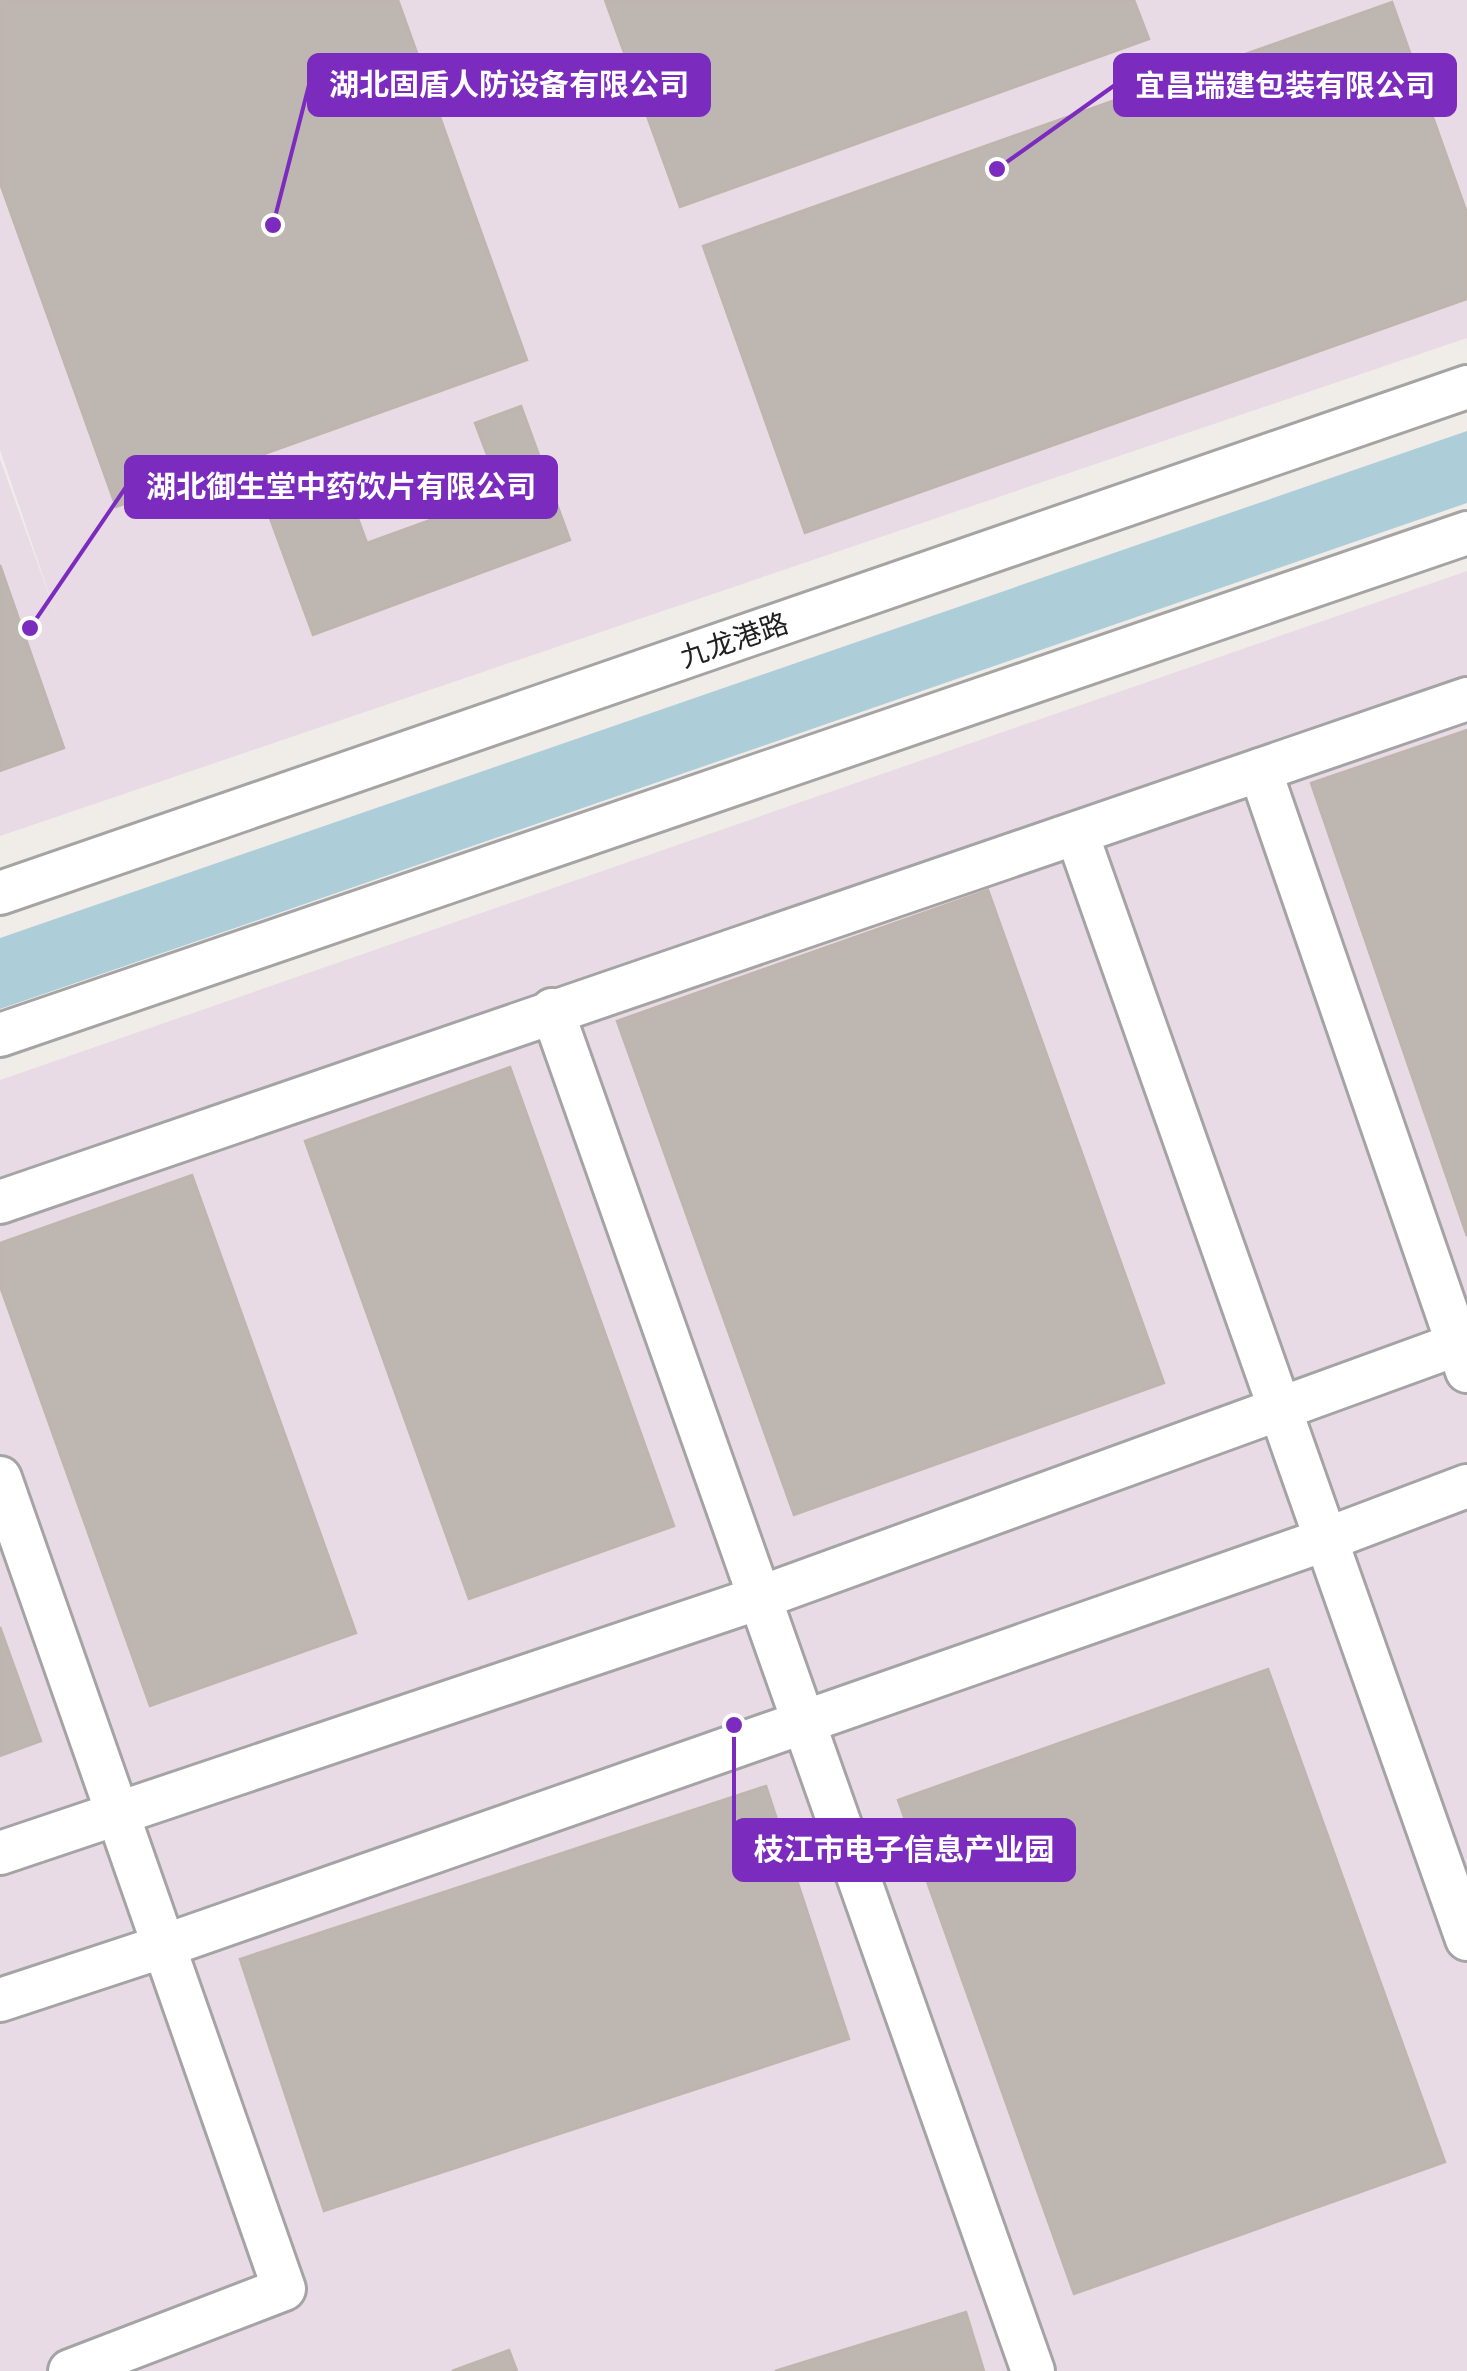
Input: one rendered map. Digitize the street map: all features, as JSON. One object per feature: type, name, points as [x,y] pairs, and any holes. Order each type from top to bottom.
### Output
[{"type":"street","name":"九龙港路","points":[[0,892],[1467,387]]},
{"type":"street","points":[[0,1034],[1467,533]]},
{"type":"street","points":[[0,1202],[1467,698]]},
{"type":"street","points":[[0,1853],[760,1598],[1281,1408],[1462,1358],[1260,770]]},
{"type":"street","points":[[1077,834],[1467,1939]]},
{"type":"street","points":[[552,1010],[1033,2371]]},
{"type":"street","points":[[0,1478],[284,2289],[70,2371]]},
{"type":"street","points":[[0,2000],[1328,1539],[1467,1486]]},
{"type":"shaded area","points":[[0,0],[1467,0],[1467,338],[0,836],[0,459],[59,623],[0,450]]},
{"type":"shaded area","points":[[1467,571],[1467,2371],[0,2371],[0,1080]]},
{"type":"water","points":[[1467,431],[1467,503],[0,1009],[0,938]]},
{"type":"building","points":[[0,0],[398,0],[527,360],[116,507],[0,183]]},
{"type":"building","points":[[605,0],[1134,0],[1149,39],[680,207]]},
{"type":"building","points":[[1392,2],[1467,213],[1467,299],[805,533],[703,246]]},
{"type":"building","points":[[521,406],[570,540],[313,635],[260,491],[337,462],[367,543],[502,494],[475,423]]},
{"type":"building","points":[[0,565],[64,748],[0,771]]},
{"type":"building","points":[[1467,730],[1467,1236],[1311,783]]},
{"type":"building","points":[[988,890],[1164,1383],[794,1515],[617,1021]]},
{"type":"building","points":[[510,1067],[674,1526],[469,1599],[305,1141]]},
{"type":"building","points":[[192,1175],[356,1633],[150,1706],[0,1286],[0,1243]]},
{"type":"building","points":[[0,1627],[41,1741],[0,1756]]},
{"type":"building","points":[[1268,1669],[1445,2162],[1074,2294],[898,1800]]},
{"type":"building","points":[[766,1786],[849,2039],[324,2211],[240,1959]]},
{"type":"building","points":[[966,2312],[984,2371],[775,2371]]},
{"type":"building","points":[[509,2350],[517,2371],[452,2371]]},
{"type":"place","name":"宜昌瑞建包装有限公司","points":[[997,169]]},
{"type":"place","name":"湖北固盾人防设备有限公司","points":[[273,225]]},
{"type":"place","name":"湖北御生堂中药饮片有限公司","points":[[30,628]]},
{"type":"place","name":"枝江市电子信息产业园","points":[[734,1725]]}]
